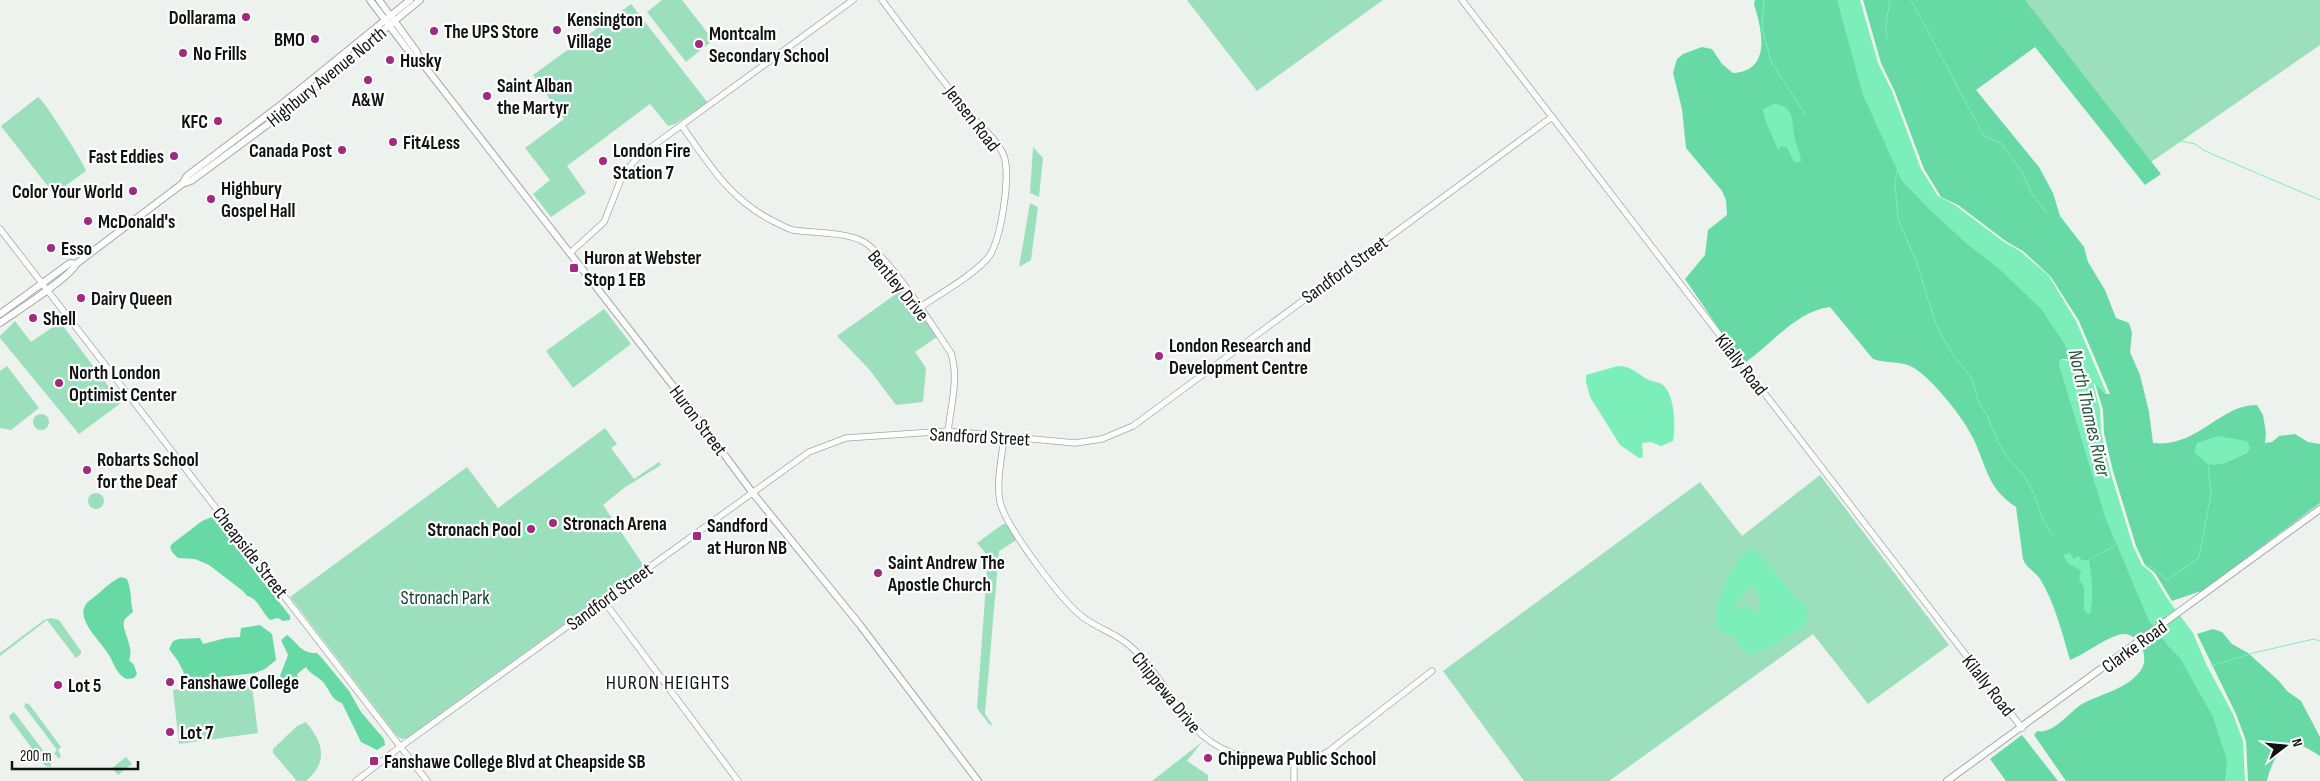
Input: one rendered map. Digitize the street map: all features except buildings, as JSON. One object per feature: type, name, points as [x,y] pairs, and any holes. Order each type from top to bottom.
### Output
[{"type":"main road","name":"Huron Street","points":[[370,0],[390,20]]},
{"type":"main road","name":"Huron Street","points":[[378,0],[413,57],[419,59],[677,391],[752,492],[860,625],[978,781]]},
{"type":"main road","name":"Highbury Avenue North","points":[[0,323],[70,263],[76,264],[182,184],[191,181],[283,113],[390,20],[410,0]]},
{"type":"main road","name":"Highbury Avenue North","points":[[390,20],[420,0]]},
{"type":"main road","name":"Highbury Avenue North","points":[[0,314],[45,286]]},
{"type":"main road","name":"Clarke Road","points":[[1947,781],[2320,510]]},
{"type":"street","points":[[570,253],[604,222],[623,174],[640,156],[853,0]]},
{"type":"street","name":"Jensen Road","points":[[882,0],[966,110],[996,143],[1004,156],[1006,171],[998,236],[994,248],[978,267],[919,308]]},
{"type":"street","name":"Kilally Road","points":[[1462,0],[2022,728]]},
{"type":"street","name":"Sandford Street","points":[[356,781],[400,747],[809,452],[846,438],[948,431],[1075,443],[1102,439],[1133,426],[1552,117]]},
{"type":"street","name":"Bentley Drive","points":[[682,126],[724,185],[740,201],[789,229],[847,236],[864,242],[877,252],[951,353],[955,376],[948,431]]},
{"type":"street","name":"Cheapside Street","points":[[0,229],[427,781]]},
{"type":"street","name":"Chippewa Drive","points":[[1004,437],[999,484],[1000,500],[1005,516],[1062,599],[1085,619],[1129,645],[1205,739],[1220,749],[1239,756],[1294,761],[1314,760],[1329,751],[1432,671]]},
{"type":"street","points":[[603,600],[738,781]]},
{"type":"street","points":[[1294,761],[1294,781]]},
{"type":"green space","points":[[662,0],[682,0],[713,40],[686,62],[647,12]]},
{"type":"green space","points":[[1187,0],[1383,0],[1257,91]]},
{"type":"green space","points":[[2023,0],[2320,0],[2320,45],[2151,162]]},
{"type":"green space","points":[[631,4],[708,103],[675,124],[668,126],[650,104],[567,166],[586,193],[551,217],[533,194],[550,180],[525,148],[564,119],[533,75]]},
{"type":"green space","points":[[38,97],[64,133],[86,171],[54,194],[1,126]]},
{"type":"green space","points":[[1033,147],[1043,158],[1039,197],[1030,193]]},
{"type":"green space","points":[[1030,203],[1038,207],[1031,260],[1019,267]]},
{"type":"green space","points":[[903,289],[937,337],[915,352],[926,368],[923,402],[896,405],[868,368],[837,336]]},
{"type":"green space","points":[[604,309],[631,344],[573,388],[546,351]]},
{"type":"green space","points":[[15,321],[31,342],[60,322],[121,403],[79,434],[0,338]]},
{"type":"green space","points":[[7,366],[39,408],[11,430],[0,428],[0,371]]},
{"type":"green space","points":[[41,414],[49,422],[41,430],[33,422]]},
{"type":"green space","name":"Stronach Park","points":[[605,428],[617,444],[611,448],[634,479],[659,462],[661,465],[624,488],[603,505],[644,566],[407,738],[402,739],[397,736],[290,597],[467,467],[498,508]]},
{"type":"green space","points":[[1820,475],[1949,645],[1868,704],[1813,634],[1609,781],[1524,781],[1443,671],[1700,482],[1742,536]]},
{"type":"green space","points":[[96,493],[104,501],[96,509],[88,501]]},
{"type":"green space","points":[[1003,524],[1007,524],[1018,539],[999,551],[985,714],[993,726],[989,724],[977,708],[988,556],[977,543]]},
{"type":"green space","points":[[51,618],[59,620],[81,651],[81,654],[76,658],[47,620],[0,656],[0,653],[44,620]]},
{"type":"green space","points":[[251,679],[258,733],[179,744],[173,690]]},
{"type":"green space","points":[[26,703],[29,704],[61,747],[58,750],[61,756],[59,759],[54,753],[57,750],[24,706]]},
{"type":"green space","points":[[14,712],[48,757],[50,756],[51,767],[46,766],[37,758],[37,755],[10,719],[9,716]]},
{"type":"green space","points":[[306,722],[320,745],[321,759],[313,774],[306,781],[297,781],[273,753],[273,749],[297,726]]},
{"type":"green space","points":[[1202,742],[1187,761],[1208,775],[1208,781],[1152,781]]},
{"type":"green space","points":[[126,757],[132,764],[118,775],[112,768]]},
{"type":"shaded area","points":[[1755,0],[1839,0],[1886,140],[2002,270],[2044,310],[2068,346],[2073,358],[2071,363],[2067,359],[2062,359],[2095,480],[2183,659],[2215,718],[2229,760],[2228,781],[2066,781],[2034,735],[2037,731],[2049,730],[2082,704],[2129,682],[2135,677],[2144,664],[2143,651],[2136,639],[2125,634],[2118,635],[2105,640],[2070,660],[2050,598],[2040,579],[2026,565],[2023,559],[2016,507],[2006,500],[1993,484],[1973,438],[1962,420],[1947,400],[1922,374],[1904,364],[1873,359],[1830,307],[1806,315],[1795,322],[1743,364],[1685,279],[1705,255],[1708,230],[1727,215],[1726,200],[1722,191],[1686,148],[1682,109],[1673,73],[1677,59],[1683,54],[1702,47],[1712,49],[1722,64],[1733,73],[1745,71],[1754,65],[1759,57],[1761,47],[1760,25],[1754,4]]},
{"type":"shaded area","points":[[1863,0],[2025,0],[2161,174],[2145,185],[2035,47],[1976,90],[2039,167],[2053,193],[2060,216],[2084,247],[2088,262],[2105,290],[2116,318],[2129,323],[2132,333],[2130,352],[2140,375],[2149,412],[2153,443],[2169,443],[2183,439],[2231,411],[2257,405],[2263,415],[2266,433],[2265,443],[2272,442],[2279,436],[2295,434],[2308,442],[2320,444],[2320,503],[2204,590],[2172,601],[2155,573],[2145,565],[2136,546],[2113,471],[2104,433],[2103,410],[2095,383],[2106,394],[2110,394],[2079,321],[2051,277],[2023,251],[2007,242],[1958,205],[1941,197],[1924,169],[1895,92],[1881,63]],"holes":[[[2248,452],[2229,461],[2216,464],[2210,463],[2199,455]]]},
{"type":"shaded area","points":[[212,517],[290,616],[290,620],[283,621],[278,618],[270,620],[251,597],[247,596],[209,565],[195,559],[178,558],[172,552],[170,547],[172,544],[202,521]]},
{"type":"shaded area","points":[[121,577],[127,579],[129,583],[133,612],[124,621],[124,625],[130,648],[129,660],[134,665],[137,674],[134,678],[127,679],[117,671],[107,652],[90,630],[83,612],[89,601]]},
{"type":"shaded area","points":[[260,625],[272,634],[276,660],[265,669],[255,673],[193,680],[186,677],[169,649],[173,641],[179,639],[200,638],[203,644],[226,638],[240,637],[241,628]]},
{"type":"shaded area","points":[[2213,629],[2222,632],[2232,644],[2248,653],[2279,681],[2287,691],[2301,701],[2320,737],[2320,756],[2302,746],[2294,745],[2288,747],[2282,750],[2274,761],[2267,781],[2248,781],[2246,741],[2236,714],[2197,634]]},
{"type":"shaded area","points":[[287,635],[303,650],[317,653],[322,658],[349,691],[361,712],[384,739],[385,745],[377,750],[361,742],[342,703],[335,699],[325,684],[306,667],[297,674],[298,680],[285,683],[280,676],[288,655],[281,640]]},
{"type":"shaded area","points":[[2022,735],[2058,781],[2006,781],[1990,759]]},
{"type":"water","name":"North Thames River","points":[[1837,0],[1860,0],[1878,63],[1892,91],[1921,169],[1938,196],[1955,205],[2004,242],[2020,251],[2049,276],[2076,321],[2107,394],[2093,383],[2100,409],[2101,432],[2110,471],[2133,546],[2142,565],[2152,573],[2169,601],[2193,633],[2207,666],[2233,714],[2243,741],[2245,781],[2225,781],[2227,760],[2213,717],[2180,658],[2149,621],[2105,517],[2059,365],[2059,359],[2069,361],[2070,357],[2065,345],[2041,309],[1999,269],[1967,244],[1930,210],[1902,181],[1863,95]]},
{"type":"water","points":[[1774,104],[1785,107],[1791,114],[1801,162],[1794,162],[1787,147],[1781,146],[1778,150],[1763,113],[1763,109]]},
{"type":"water","points":[[1618,366],[1629,368],[1647,379],[1663,385],[1670,396],[1674,421],[1673,441],[1661,446],[1651,442],[1642,443],[1643,457],[1639,458],[1620,445],[1590,397],[1586,375]]},
{"type":"water","points":[[2218,436],[2247,441],[2250,448],[2248,452],[2233,459],[2221,464],[2211,465],[2194,453],[2197,443]]},
{"type":"water","name":"Stronach Pool","points":[[525,519],[533,522],[538,531],[534,539],[529,533],[523,539],[517,534],[513,526],[518,522],[526,533],[528,531]]},
{"type":"water","points":[[1750,547],[1766,560],[1795,597],[1806,606],[1808,614],[1806,624],[1802,628],[1772,647],[1749,655],[1738,643],[1735,636],[1725,634],[1719,630],[1716,620],[1720,597],[1730,573]],"holes":[[[1748,588],[1756,589],[1761,608],[1756,614],[1746,606],[1737,610],[1734,607]]]},
{"type":"water","points":[[2070,553],[2073,559],[2077,555],[2082,560],[2089,560],[2092,588],[2090,615],[2084,610],[2084,588],[2079,579],[2081,571],[2068,563],[2063,555]]},
{"type":"waterway","points":[[1764,0],[1762,28],[1771,61],[1806,116]]},
{"type":"waterway","points":[[1888,39],[1886,25],[1890,0]]},
{"type":"waterway","points":[[1911,0],[1984,136],[2001,143],[2022,172],[2032,194],[2047,213]]},
{"type":"waterway","points":[[2065,0],[2177,140],[2195,144],[2205,151],[2320,200]]},
{"type":"waterway","points":[[1897,171],[1895,183],[1898,219],[1916,261],[1936,324],[1951,352],[1972,379],[1979,403],[1986,413],[1998,442],[2007,457],[2024,475],[2053,537]]},
{"type":"waterway","points":[[2147,567],[2152,567],[2167,580],[2199,558],[2211,493],[2208,464]]},
{"type":"waterway","points":[[2089,560],[2117,543]]},
{"type":"waterway","points":[[2211,666],[2253,653],[2314,639],[2320,641]]},
{"type":"place","name":"Dollarama","points":[[246,17]]},
{"type":"place","name":"Kensington Village","points":[[557,30]]},
{"type":"place","name":"The UPS Store","points":[[434,31]]},
{"type":"place","name":"BMO","points":[[315,39]]},
{"type":"place","name":"Montcalm Secondary School","points":[[699,44]]},
{"type":"place","name":"No Frills","points":[[183,53]]},
{"type":"place","name":"Husky","points":[[390,60]]},
{"type":"place","name":"A&W","points":[[368,80]]},
{"type":"place","name":"Saint Alban the Martyr","points":[[487,96]]},
{"type":"place","name":"KFC","points":[[218,121]]},
{"type":"place","name":"Fit4Less","points":[[393,142]]},
{"type":"place","name":"Canada Post","points":[[342,150]]},
{"type":"place","name":"Fast Eddies","points":[[174,156]]},
{"type":"place","name":"London Fire Station 7","points":[[603,161]]},
{"type":"place","name":"Color Your World","points":[[133,191]]},
{"type":"place","name":"Highbury Gospel Hall","points":[[211,199]]},
{"type":"place","name":"McDonald's","points":[[88,221]]},
{"type":"place","name":"Esso","points":[[51,248]]},
{"type":"place","name":"Huron at Webster Stop 1 EB","points":[[574,268]]},
{"type":"place","name":"Dairy Queen","points":[[81,298]]},
{"type":"place","name":"Shell","points":[[33,318]]},
{"type":"place","name":"London Research and Development Centre","points":[[1159,356]]},
{"type":"place","name":"North London Optimist Center","points":[[59,383]]},
{"type":"place","name":"Robarts School for the Deaf","points":[[87,470]]},
{"type":"place","name":"Stronach Arena","points":[[553,523]]},
{"type":"place","name":"Stronach Pool","points":[[531,529]]},
{"type":"place","name":"Sandford at Huron NB","points":[[697,536]]},
{"type":"place","name":"Saint Andrew The Apostle Church","points":[[878,573]]},
{"type":"place","name":"Fanshawe College","points":[[170,682]]},
{"type":"place","name":"Lot 5","points":[[58,685]]},
{"type":"place","name":"Lot 7","points":[[170,732]]},
{"type":"place","name":"Chippewa Public School","points":[[1208,758]]},
{"type":"place","name":"Fanshawe College Blvd at Cheapside SB","points":[[374,761]]},
{"type":"district","name":"HURON HEIGHTS","points":[[668,682]]}]
